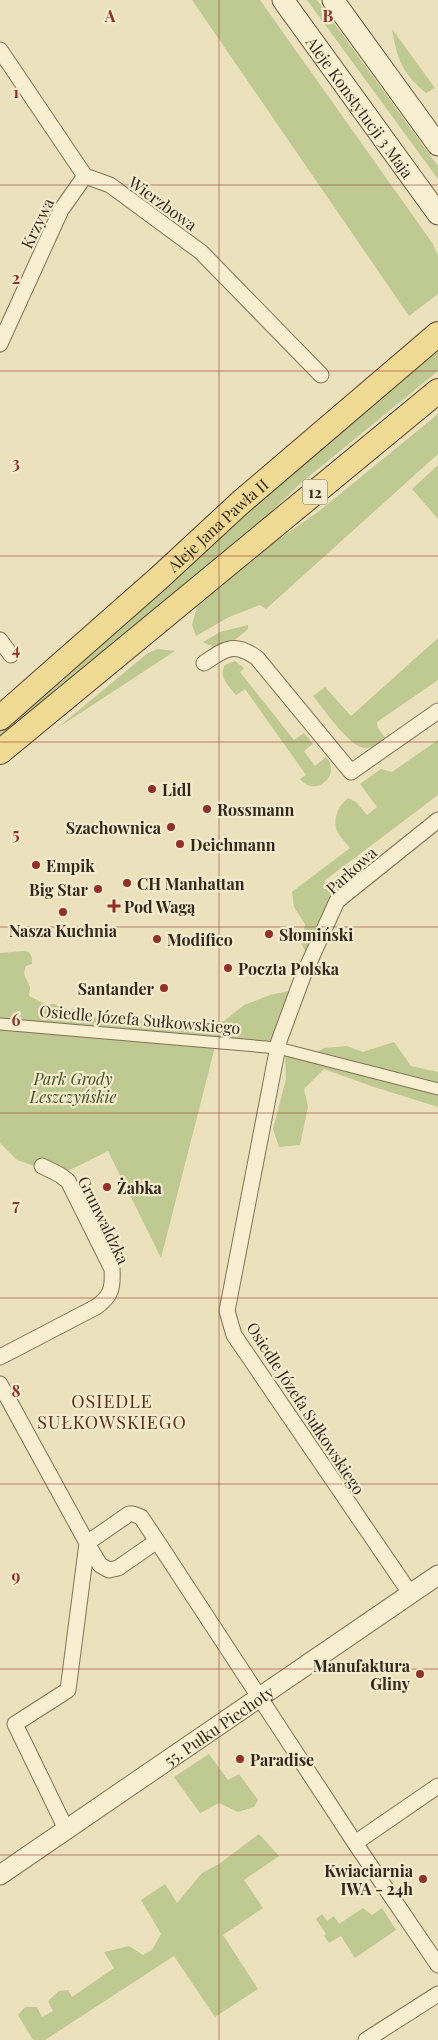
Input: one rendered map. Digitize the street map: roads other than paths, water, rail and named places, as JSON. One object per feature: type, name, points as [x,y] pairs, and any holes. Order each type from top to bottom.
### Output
[{"type":"main road","name":"Aleje Konstytucji 3 Maja","points":[[283,0],[438,214]]},
{"type":"main road","points":[[333,0],[438,145]]},
{"type":"main road","name":"Aleje Jana Pawła II","points":[[0,718],[240,503],[438,334]]},
{"type":"main road","name":"12","points":[[0,752],[438,390]]},
{"type":"street","points":[[0,50],[85,176]]},
{"type":"street","name":"Krzywa","points":[[0,344],[7,311],[61,210],[85,176]]},
{"type":"street","name":"Wierzbowa","points":[[85,176],[110,186],[201,252],[321,375]]},
{"type":"street","points":[[0,640],[11,655]]},
{"type":"street","points":[[204,663],[231,648],[248,651],[257,658],[351,772],[438,712]]},
{"type":"street","name":"Parkowa","points":[[278,1048],[303,976],[337,901],[438,820]]},
{"type":"street","name":"Osiedle Józefa Sułkowskiego","points":[[0,1024],[278,1048],[438,1089]]},
{"type":"street","name":"Osiedle Józefa Sułkowskiego","points":[[278,1048],[227,1311],[234,1335],[410,1593]]},
{"type":"street","name":"Grunwaldzka","points":[[0,1357],[96,1306],[109,1297],[113,1285],[112,1269],[68,1181],[42,1166]]},
{"type":"street","points":[[0,1384],[100,1565],[108,1570],[118,1568],[158,1541]]},
{"type":"street","points":[[67,1831],[15,1724],[68,1690],[87,1543],[124,1516],[133,1514],[141,1517],[158,1541],[355,1843],[438,1964]]},
{"type":"street","name":"55. Pułku Piechoty","points":[[0,1875],[260,1699],[438,1575]]},
{"type":"street","points":[[355,1843],[438,1786]]},
{"type":"street","points":[[366,2040],[438,1994]]},
{"type":"place","name":"Lidl","points":[[152,789]]},
{"type":"place","name":"Rossmann","points":[[207,809]]},
{"type":"place","name":"Szachownica","points":[[171,827]]},
{"type":"place","name":"Deichmann","points":[[180,844]]},
{"type":"place","name":"Empik","points":[[36,865]]},
{"type":"place","name":"CH Manhattan","points":[[127,883]]},
{"type":"place","name":"Big Star","points":[[98,889]]},
{"type":"place","name":"Pod Wagą","points":[[114,906]]},
{"type":"place","name":"Nasza Kuchnia","points":[[63,912]]},
{"type":"place","name":"Słomiński","points":[[269,934]]},
{"type":"place","name":"Modifico","points":[[157,939]]},
{"type":"place","name":"Poczta Polska","points":[[228,968]]},
{"type":"place","name":"Santander","points":[[164,988]]},
{"type":"place","name":"Żabka","points":[[107,1187]]},
{"type":"place","name":"Manufaktura Gliny","points":[[420,1674]]},
{"type":"place","name":"Paradise","points":[[240,1759]]},
{"type":"place","name":"Kwiaciarnia IWA - 24h","points":[[423,1879]]},
{"type":"district","name":"OSIEDLE SUŁKOWSKIEGO","points":[[112,1411]]},
{"type":"park label","name":"Park Grody Leszczyńskie","points":[[73,1087]]}]
